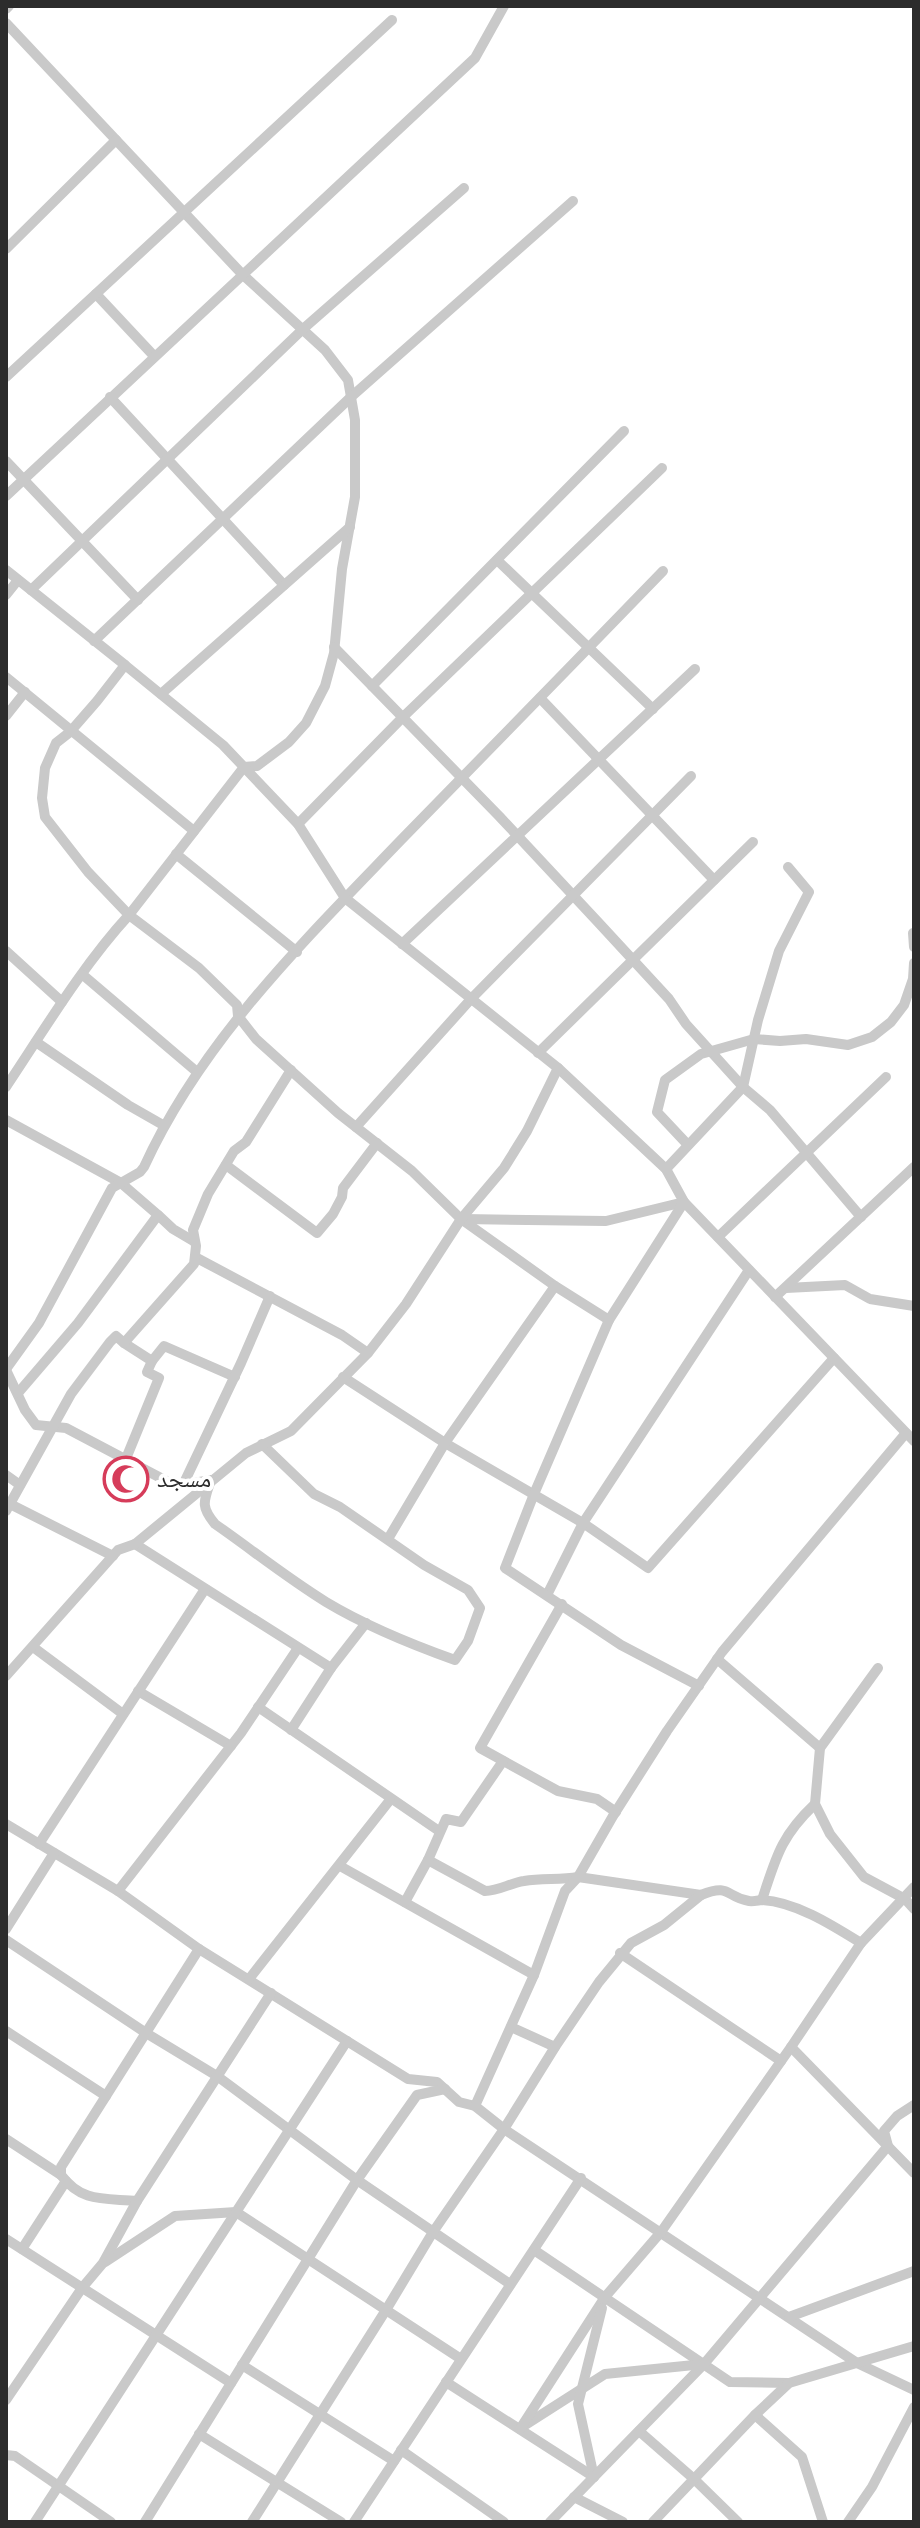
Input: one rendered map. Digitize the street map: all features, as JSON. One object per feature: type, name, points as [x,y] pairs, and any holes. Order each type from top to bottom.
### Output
[{"type":"street","points":[[6,496],[475,58],[504,6]]},
{"type":"street","points":[[6,377],[392,20]]},
{"type":"street","points":[[6,23],[242,274],[325,350],[348,380],[355,420],[355,497],[342,569],[334,647],[325,686],[306,723],[289,742],[257,766],[244,767],[115,929],[6,1087]]},
{"type":"street","points":[[6,249],[116,140]]},
{"type":"street","points":[[31,590],[303,329],[464,188]]},
{"type":"street","points":[[94,641],[351,397],[573,201]]},
{"type":"street","points":[[96,294],[154,356]]},
{"type":"street","points":[[110,397],[284,585]]},
{"type":"street","points":[[372,686],[624,431]]},
{"type":"street","points":[[6,461],[138,600]]},
{"type":"street","points":[[298,824],[403,717],[662,468]]},
{"type":"street","points":[[161,694],[350,527]]},
{"type":"street","points":[[497,560],[653,709]]},
{"type":"street","points":[[6,570],[223,745],[298,824],[345,898],[558,1068],[666,1169],[684,1202],[910,1437],[717,1659],[616,1812],[578,1877],[565,1891],[534,1975],[475,2106]]},
{"type":"street","points":[[211,1480],[176,1486],[66,1428],[36,1425],[25,1410],[6,1369],[39,1323],[112,1188],[144,1167],[163,1125],[238,1016],[345,898],[663,571]]},
{"type":"street","points":[[6,595],[18,580]]},
{"type":"street","points":[[334,647],[633,960],[743,1087],[770,1110],[861,1217]]},
{"type":"street","points":[[125,665],[70,732],[56,743],[45,768],[42,798],[45,817],[88,872],[129,915],[199,968],[237,1005],[238,1016],[256,1039],[356,1127],[412,1171],[461,1219],[609,1320]]},
{"type":"street","points":[[402,944],[695,669]]},
{"type":"street","points":[[6,677],[194,831]]},
{"type":"street","points":[[6,716],[25,692]]},
{"type":"street","points":[[540,698],[714,880]]},
{"type":"street","points":[[356,1127],[471,999],[691,776]]},
{"type":"street","points":[[538,1053],[753,842]]},
{"type":"street","points":[[176,854],[297,952]]},
{"type":"street","points":[[666,1169],[743,1087],[779,951],[809,892],[788,867]]},
{"type":"street","points":[[913,933],[914,947]]},
{"type":"street","points":[[6,951],[62,1002]]},
{"type":"street","points":[[688,1145],[657,1112],[665,1080],[701,1054],[754,1039],[806,1039],[848,1045],[872,1037],[891,1022],[904,1005],[913,979],[914,963]]},
{"type":"street","points":[[83,975],[197,1072]]},
{"type":"street","points":[[36,1042],[163,1125]]},
{"type":"street","points":[[6,1676],[118,1550],[135,1544],[246,1453],[291,1431],[368,1353],[406,1304],[461,1219],[504,1168],[527,1131],[558,1068]]},
{"type":"street","points":[[124,1343],[194,1264],[193,1230],[208,1194],[234,1151],[246,1142],[291,1070]]},
{"type":"street","points":[[718,1237],[886,1077]]},
{"type":"street","points":[[6,1120],[121,1183],[173,1229],[195,1242]]},
{"type":"street","points":[[226,1165],[317,1233],[333,1214],[343,1188],[377,1143]]},
{"type":"street","points":[[775,1297],[914,1167]]},
{"type":"street","points":[[461,1219],[606,1221],[684,1202]]},
{"type":"street","points":[[684,1202],[609,1320],[505,1568],[621,1645],[699,1686]]},
{"type":"street","points":[[18,1393],[78,1323],[158,1215]]},
{"type":"street","points":[[195,1257],[342,1335],[368,1353]]},
{"type":"street","points":[[547,1595],[583,1523],[749,1270]]},
{"type":"street","points":[[786,1288],[845,1285],[870,1299],[914,1306]]},
{"type":"street","points":[[388,1539],[445,1443],[555,1286]]},
{"type":"street","points":[[183,1485],[270,1296]]},
{"type":"street","points":[[113,1556],[8,1508],[71,1394],[110,1342],[116,1336],[152,1361]]},
{"type":"street","points":[[125,1461],[159,1378],[147,1372],[164,1346],[235,1377]]},
{"type":"street","points":[[343,1377],[445,1443],[583,1523],[648,1568],[834,1358]]},
{"type":"street","points":[[211,1480],[204,1500],[204,1511],[215,1524],[325,1601],[366,1623],[455,1660],[468,1641],[480,1608],[468,1590],[424,1565],[343,1509],[314,1494],[262,1444]]},
{"type":"street","points":[[6,1475],[20,1485]]},
{"type":"street","points":[[135,1544],[331,1668]]},
{"type":"street","points":[[39,1844],[205,1589]]},
{"type":"street","points":[[562,1604],[480,1748],[558,1791],[597,1799],[616,1812]]},
{"type":"street","points":[[291,1730],[331,1668],[366,1623]]},
{"type":"street","points":[[33,1647],[123,1714]]},
{"type":"street","points":[[118,1891],[231,1746],[298,1648]]},
{"type":"street","points":[[717,1659],[820,1748]]},
{"type":"street","points":[[878,1668],[820,1748],[815,1804],[830,1834],[864,1877],[905,1899],[914,1909]]},
{"type":"street","points":[[138,1691],[231,1746]]},
{"type":"street","points":[[258,1707],[439,1831]]},
{"type":"street","points":[[405,1902],[446,1819],[461,1822],[503,1761]]},
{"type":"street","points":[[249,1979],[390,1800]]},
{"type":"street","points":[[762,1900],[777,1854],[794,1824],[815,1804]]},
{"type":"street","points":[[6,1824],[118,1891],[199,1949],[408,2079],[437,2082],[459,2102],[475,2106],[504,2129],[857,2363],[914,2390]]},
{"type":"street","points":[[6,1929],[54,1853]]},
{"type":"street","points":[[428,1860],[485,1891],[522,1881],[578,1877],[701,1895]]},
{"type":"street","points":[[340,1866],[534,1975]]},
{"type":"street","points":[[520,2429],[605,2297],[661,2232],[861,1943],[914,1887]]},
{"type":"street","points":[[252,2522],[433,2232],[620,1953],[631,1943],[664,1925],[701,1895],[715,1890],[727,1891],[749,1901],[762,1900],[812,1913],[861,1943]]},
{"type":"street","points":[[6,1940],[217,2076],[357,2180],[510,2284]]},
{"type":"street","points":[[22,2249],[63,2178],[61,2167],[199,1949]]},
{"type":"street","points":[[620,1953],[781,2061]]},
{"type":"street","points":[[6,2400],[82,2288],[103,2263],[137,2201],[271,1993]]},
{"type":"street","points":[[511,2027],[555,2047]]},
{"type":"street","points":[[6,2031],[106,2096]]},
{"type":"street","points":[[35,2522],[347,2041]]},
{"type":"street","points":[[791,2047],[914,2173]]},
{"type":"street","points":[[145,2522],[357,2180],[417,2095],[445,2089]]},
{"type":"street","points":[[888,2146],[884,2131],[897,2116],[914,2105]]},
{"type":"street","points":[[6,2139],[85,2196],[137,2201]]},
{"type":"street","points":[[550,2522],[704,2364],[888,2146]]},
{"type":"street","points":[[354,2522],[581,2178]]},
{"type":"street","points":[[103,2263],[175,2216],[236,2212],[461,2359]]},
{"type":"street","points":[[6,2239],[231,2383]]},
{"type":"street","points":[[534,2250],[730,2382],[789,2383],[914,2346]]},
{"type":"street","points":[[789,2317],[914,2271]]},
{"type":"street","points":[[594,2477],[578,2404],[605,2297]]},
{"type":"street","points":[[520,2429],[605,2374],[704,2364]]},
{"type":"street","points":[[242,2365],[394,2461]]},
{"type":"street","points":[[446,2382],[594,2477]]},
{"type":"street","points":[[653,2522],[789,2383]]},
{"type":"street","points":[[848,2522],[872,2487],[914,2407]]},
{"type":"street","points":[[755,2415],[802,2457],[823,2522]]},
{"type":"street","points":[[639,2431],[738,2522]]},
{"type":"street","points":[[199,2434],[341,2522]]},
{"type":"street","points":[[401,2450],[504,2522]]},
{"type":"street","points":[[6,2455],[15,2456],[111,2522]]},
{"type":"street","points":[[574,2497],[623,2522]]},
{"type":"place","name":"مسجد","points":[[126,1479]]}]
